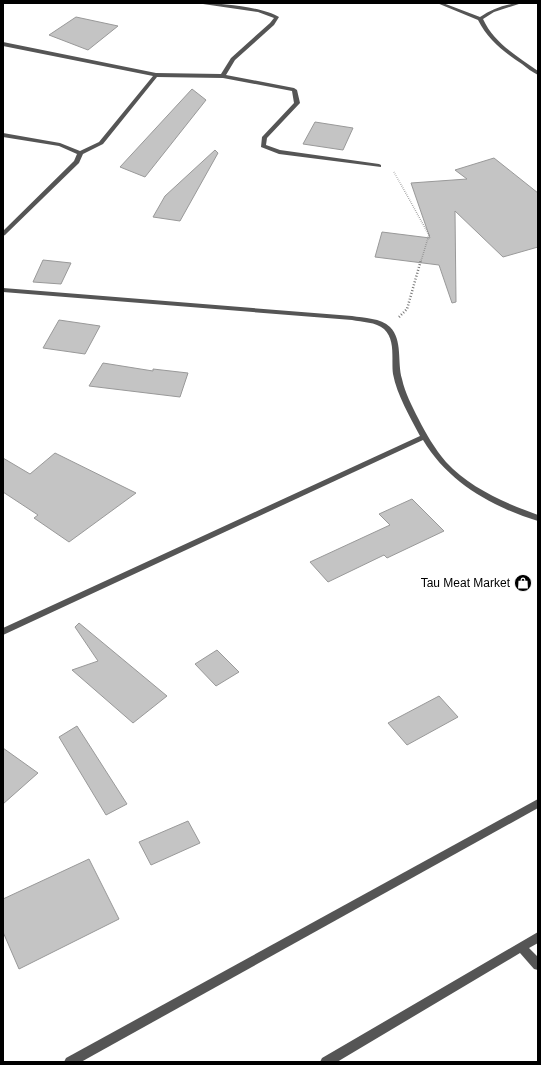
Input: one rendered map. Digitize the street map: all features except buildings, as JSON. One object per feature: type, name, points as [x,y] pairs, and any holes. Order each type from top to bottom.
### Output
[{"type":"street","points":[[203,3],[259,12],[277,17],[272,24],[233,59],[223,76]]},
{"type":"street","points":[[439,3],[480,19],[484,29],[504,48],[538,73]]},
{"type":"street","points":[[480,19],[492,10],[520,3]]},
{"type":"street","points":[[3,44],[156,75],[223,76],[294,90],[297,103],[264,138],[263,146],[279,152],[379,166]]},
{"type":"street","points":[[3,135],[60,145],[80,153],[101,144],[156,75]]},
{"type":"street","points":[[3,234],[77,162],[80,153]]},
{"type":"street","points":[[3,290],[352,318],[373,321],[387,328],[392,337],[396,350],[397,375],[406,401],[424,437],[450,470],[484,495],[510,508],[538,518]]},
{"type":"street","points":[[3,632],[424,437]]},
{"type":"street","points":[[70,1062],[538,803]]},
{"type":"street","points":[[326,1062],[538,937]]},
{"type":"street","points":[[521,948],[538,965]]},
{"type":"path","points":[[379,166],[396,172],[429,235],[407,309],[387,328]]},
{"type":"place","name":"Tau Meat Market","points":[[523,583]]}]
